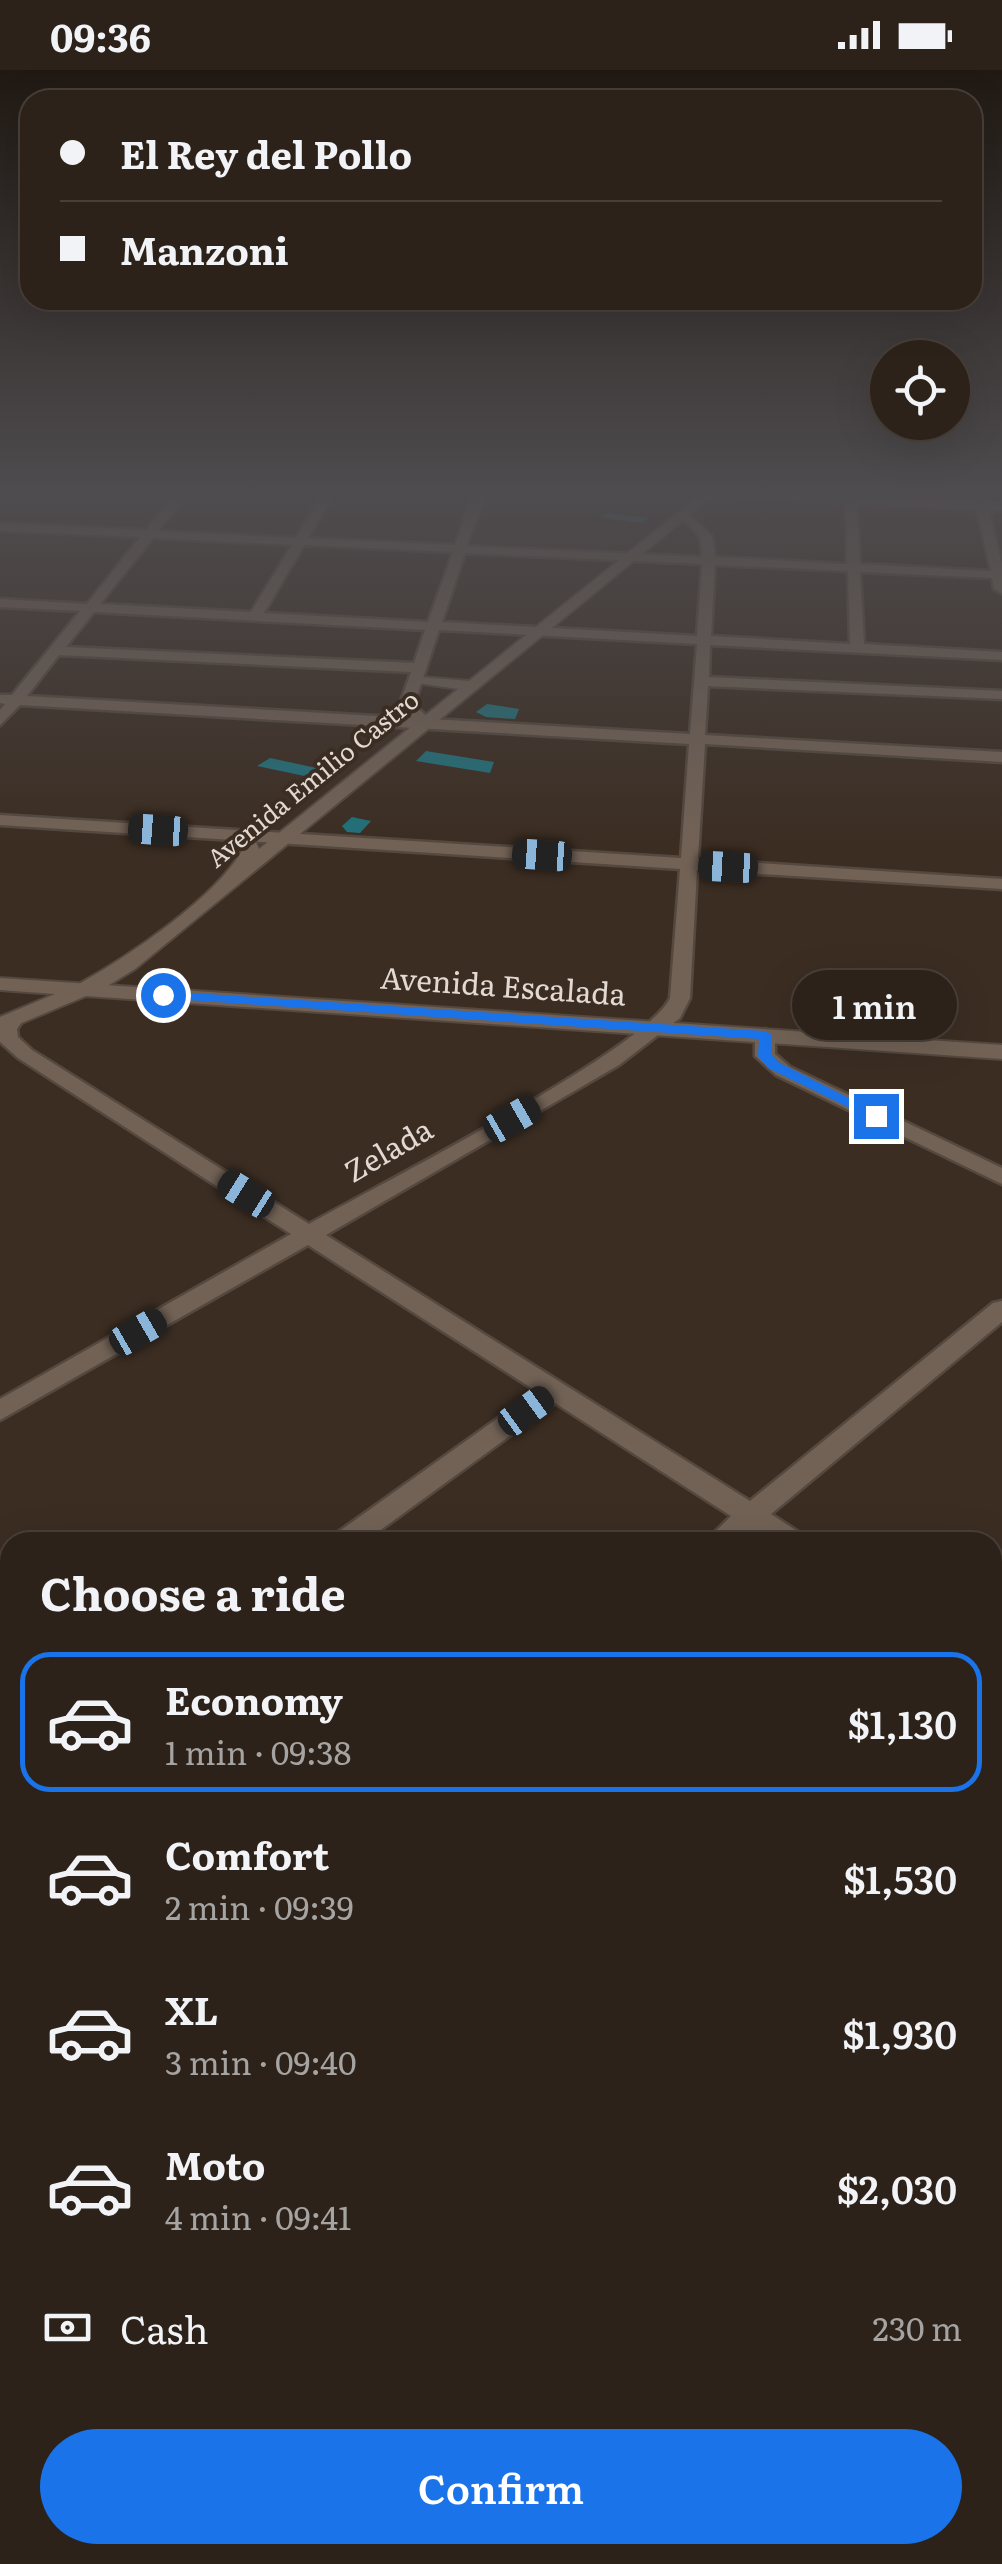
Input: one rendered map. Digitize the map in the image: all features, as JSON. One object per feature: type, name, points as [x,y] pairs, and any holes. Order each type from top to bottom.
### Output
[{"type":"main road","name":"Avenida Emilio Castro","points":[[7,1022],[84,990],[128,965],[569,607]]},
{"type":"main road","points":[[418,673],[470,686]]},
{"type":"main road","points":[[236,836],[247,841],[251,852],[236,878]]},
{"type":"main road","name":"Avenida Escalada","points":[[0,984],[1002,1052]]},
{"type":"street","points":[[0,720],[8,699],[57,651],[91,607]]},
{"type":"street","points":[[98,607],[1002,656]]},
{"type":"street","points":[[255,616],[260,607]]},
{"type":"street","points":[[425,722],[406,706],[440,607]]},
{"type":"street","name":"Zelada","points":[[0,1412],[612,1062],[673,1014],[680,998],[707,607]]},
{"type":"street","points":[[856,607],[857,648]]},
{"type":"street","points":[[57,651],[418,673]]},
{"type":"street","points":[[701,682],[1002,695]]},
{"type":"street","points":[[8,699],[1002,757]]},
{"type":"street","points":[[0,820],[1002,884]]},
{"type":"street","points":[[7,1022],[8,1039],[25,1054],[777,1532]]},
{"type":"street","points":[[765,1035],[765,1056],[782,1071],[1002,1177]]},
{"type":"street","points":[[731,1532],[1002,1309]]},
{"type":"street","points":[[358,1532],[556,1390]]},
{"type":"building","points":[[487,704],[519,709],[515,719],[486,717],[476,712]]},
{"type":"building","points":[[426,751],[494,762],[490,773],[416,761]]},
{"type":"building","points":[[270,758],[326,770],[314,778],[257,766]]},
{"type":"building","points":[[352,817],[371,821],[360,833],[347,832],[342,826]]},
{"type":"route","points":[[163,995],[765,1035],[765,1056],[773,1065],[876,1116]]}]
